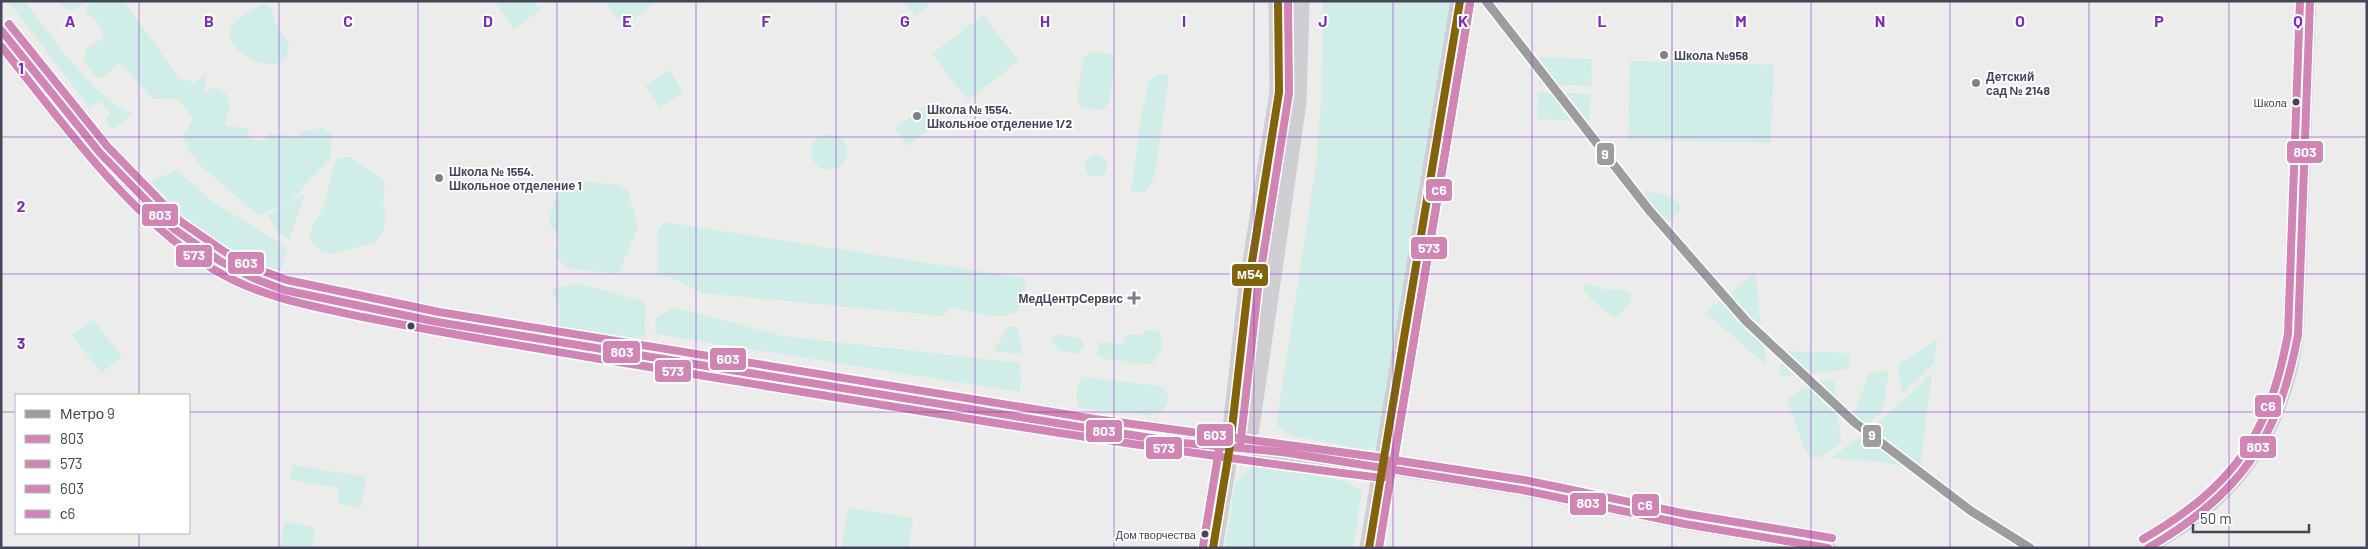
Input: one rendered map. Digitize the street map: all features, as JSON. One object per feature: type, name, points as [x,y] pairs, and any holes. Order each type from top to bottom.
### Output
[{"type":"main road","points":[[1238,447],[1248,287],[1279,92],[1278,1]]},
{"type":"main road","points":[[1213,548],[1238,447],[1296,103],[1300,1]]},
{"type":"main road","points":[[1370,548],[1460,1]]},
{"type":"main road","points":[[1238,447],[1382,468]]},
{"type":"street","points":[[2148,548],[2184,528],[2218,502],[2255,456],[2268,436],[2291,379],[2298,335],[2310,1]]},
{"type":"street","points":[[1,30],[100,153],[174,229],[220,261],[252,278],[284,290],[446,323],[1092,429],[1184,443],[1238,447]]},
{"type":"street","points":[[1382,468],[1522,490],[1685,524],[1830,548]]},
{"type":"green space","points":[[8,1],[25,1],[59,47],[88,81],[118,106],[132,113],[113,130],[105,119],[111,113],[99,101],[90,108]]},
{"type":"green space","points":[[60,1],[87,1],[73,10],[63,7]]},
{"type":"green space","points":[[91,1],[124,1],[179,78],[191,81],[192,84],[206,74],[204,93],[214,87],[226,93],[229,107],[225,126],[247,128],[251,139],[266,141],[268,133],[298,137],[300,132],[321,128],[332,134],[330,159],[306,183],[301,192],[288,203],[258,215],[203,168],[190,153],[183,136],[193,119],[179,99],[153,99],[123,65],[118,64],[105,77],[96,77],[83,61],[87,48],[102,39],[104,35],[97,21],[85,11]]},
{"type":"green space","points":[[494,1],[534,1],[540,10],[514,29]]},
{"type":"green space","points":[[605,1],[657,1],[624,26]]},
{"type":"green space","points":[[904,1],[930,1],[927,7],[915,16]]},
{"type":"green space","points":[[1323,1],[1451,1],[1378,442],[1376,446],[1367,450],[1291,436],[1278,427],[1277,420],[1316,165],[1321,102]]},
{"type":"green space","points":[[264,4],[271,9],[276,24],[289,44],[287,57],[275,64],[258,62],[242,53],[235,47],[229,33],[238,19]]},
{"type":"green space","points":[[983,15],[1019,61],[968,100],[932,54]]},
{"type":"green space","points":[[1090,51],[1111,54],[1115,60],[1110,101],[1102,110],[1082,107],[1077,100],[1083,59]]},
{"type":"green space","points":[[1540,57],[1592,59],[1591,86],[1539,84]]},
{"type":"green space","points":[[1630,61],[1774,65],[1771,143],[1628,139]]},
{"type":"green space","points":[[670,70],[683,93],[659,108],[645,85]]},
{"type":"green space","points":[[1169,74],[1155,175],[1145,192],[1131,193],[1140,123],[1149,80],[1157,75]]},
{"type":"green space","points":[[1538,92],[1591,94],[1589,121],[1537,119]]},
{"type":"green space","points":[[927,104],[940,121],[908,146],[895,129]]},
{"type":"green space","points":[[829,134],[836,135],[842,139],[846,145],[846,159],[842,165],[836,169],[829,170],[822,169],[816,165],[812,159],[811,152],[812,145],[816,139],[822,135]]},
{"type":"green space","points":[[1096,155],[1104,158],[1107,166],[1104,174],[1096,177],[1088,174],[1085,166],[1088,158]]},
{"type":"green space","points":[[350,157],[385,181],[383,205],[386,214],[385,226],[380,237],[374,243],[330,254],[319,250],[309,239],[313,225],[325,204],[332,171],[337,158]]},
{"type":"green space","points":[[177,170],[210,200],[288,248],[279,274],[208,240],[187,222],[151,181]]},
{"type":"green space","points":[[582,181],[619,185],[627,190],[637,229],[618,274],[567,268],[555,256],[558,238],[556,232],[549,224],[552,208],[562,190],[567,186]]},
{"type":"green space","points":[[1639,193],[1668,196],[1681,207],[1671,220],[1657,228],[1638,203]]},
{"type":"green space","points":[[305,194],[289,239],[278,233],[268,215]]},
{"type":"green space","points":[[664,222],[1024,278],[1026,288],[1018,312],[1002,316],[985,315],[952,307],[943,316],[702,293],[673,278],[657,274],[657,232]]},
{"type":"green space","points":[[1755,272],[1766,365],[1705,312],[1730,294]]},
{"type":"green space","points":[[577,283],[646,302],[644,342],[559,328],[560,307],[551,290]]},
{"type":"green space","points":[[1588,283],[1606,290],[1619,289],[1630,293],[1631,301],[1618,317],[1614,316],[1598,306],[1585,292],[1583,288]]},
{"type":"green space","points":[[673,307],[783,336],[1021,363],[1020,392],[655,334],[656,318]]},
{"type":"green space","points":[[93,319],[122,357],[101,373],[72,335]]},
{"type":"green space","points":[[1008,327],[1017,327],[1023,355],[993,351]]},
{"type":"green space","points":[[1146,330],[1158,331],[1162,344],[1160,352],[1153,363],[1132,365],[1123,360],[1109,360],[1097,355],[1099,342],[1123,344],[1127,335],[1142,335]]},
{"type":"green space","points":[[1055,334],[1080,338],[1084,345],[1078,354],[1059,351],[1051,340]]},
{"type":"green space","points":[[1937,339],[1934,363],[1902,394],[1898,365]]},
{"type":"green space","points":[[1781,351],[1849,353],[1849,369],[1780,377]]},
{"type":"green space","points":[[1889,370],[1882,413],[1859,431],[1849,426],[1869,374]]},
{"type":"green space","points":[[1932,373],[1920,470],[1882,462],[1830,458],[1883,418]]},
{"type":"green space","points":[[1083,377],[1160,386],[1166,391],[1169,400],[1164,410],[1148,415],[1079,408],[1077,392]]},
{"type":"green space","points":[[1834,380],[1841,443],[1818,458],[1812,458],[1806,452],[1787,401],[1788,398],[1815,381]]},
{"type":"green space","points":[[293,465],[366,477],[361,508],[338,504],[340,488],[290,480]]},
{"type":"green space","points":[[1264,466],[1344,481],[1362,490],[1353,548],[1225,548],[1235,483],[1250,469]]},
{"type":"green space","points":[[848,508],[913,518],[909,548],[842,546]]},
{"type":"green space","points":[[285,522],[315,527],[312,548],[280,548]]},
{"type":"metro line","name":"9","points":[[1486,1],[1649,210],[1746,321],[1854,422],[1971,511],[2030,548]]},
{"type":"transit line","name":"м54","points":[[1213,548],[1230,446],[1248,287],[1279,92],[1278,1]]},
{"type":"transit line","name":"573","points":[[1240,447],[1258,288],[1289,93],[1288,1]]},
{"type":"transit line","name":"м54","points":[[1369,548],[1460,1]]},
{"type":"transit line","name":"с6","points":[[2143,539],[2201,499],[2223,478],[2242,455],[2258,430],[2270,402],[2280,370],[2288,334],[2300,1]]},
{"type":"transit line","name":"803","points":[[2148,548],[2180,528],[2208,507],[2231,485],[2250,461],[2266,434],[2279,405],[2290,372],[2298,335],[2310,1]]},
{"type":"transit line","name":"573","points":[[1,46],[98,167],[152,222],[213,269],[231,279],[267,294],[363,317],[570,354],[893,407],[1186,452],[1382,478],[1389,475],[1392,470],[1470,3]]},
{"type":"transit line","name":"с6","points":[[1470,3],[1394,460],[1524,480],[1687,514],[1832,538]]},
{"type":"transit line","name":"603","points":[[9,24],[107,146],[180,221],[225,252],[257,269],[287,280],[439,312],[1095,419],[1384,458],[1390,462],[1392,469],[1379,548]]},
{"type":"transit line","name":"803","points":[[1,30],[100,153],[174,229],[220,261],[253,278],[284,290],[437,322],[1093,429],[1184,443],[1282,452],[1522,490],[1685,524],[1828,548]]},
{"type":"transit line","name":"603","points":[[1203,546],[1220,444]]},
{"type":"place","name":"Школа №958","points":[[1664,55]]},
{"type":"place","name":"Детский сад № 2148","points":[[1976,83]]},
{"type":"place","name":"Школа","points":[[2296,102]]},
{"type":"place","name":"Школа № 1554. Школьное отделение 1/2","points":[[917,116]]},
{"type":"place","name":"Школа № 1554. Школьное отделение 1","points":[[439,178]]},
{"type":"place","name":"МедЦентрСервис","points":[[1134,298]]},
{"type":"place","name":"Дом творчества","points":[[1205,534]]}]
